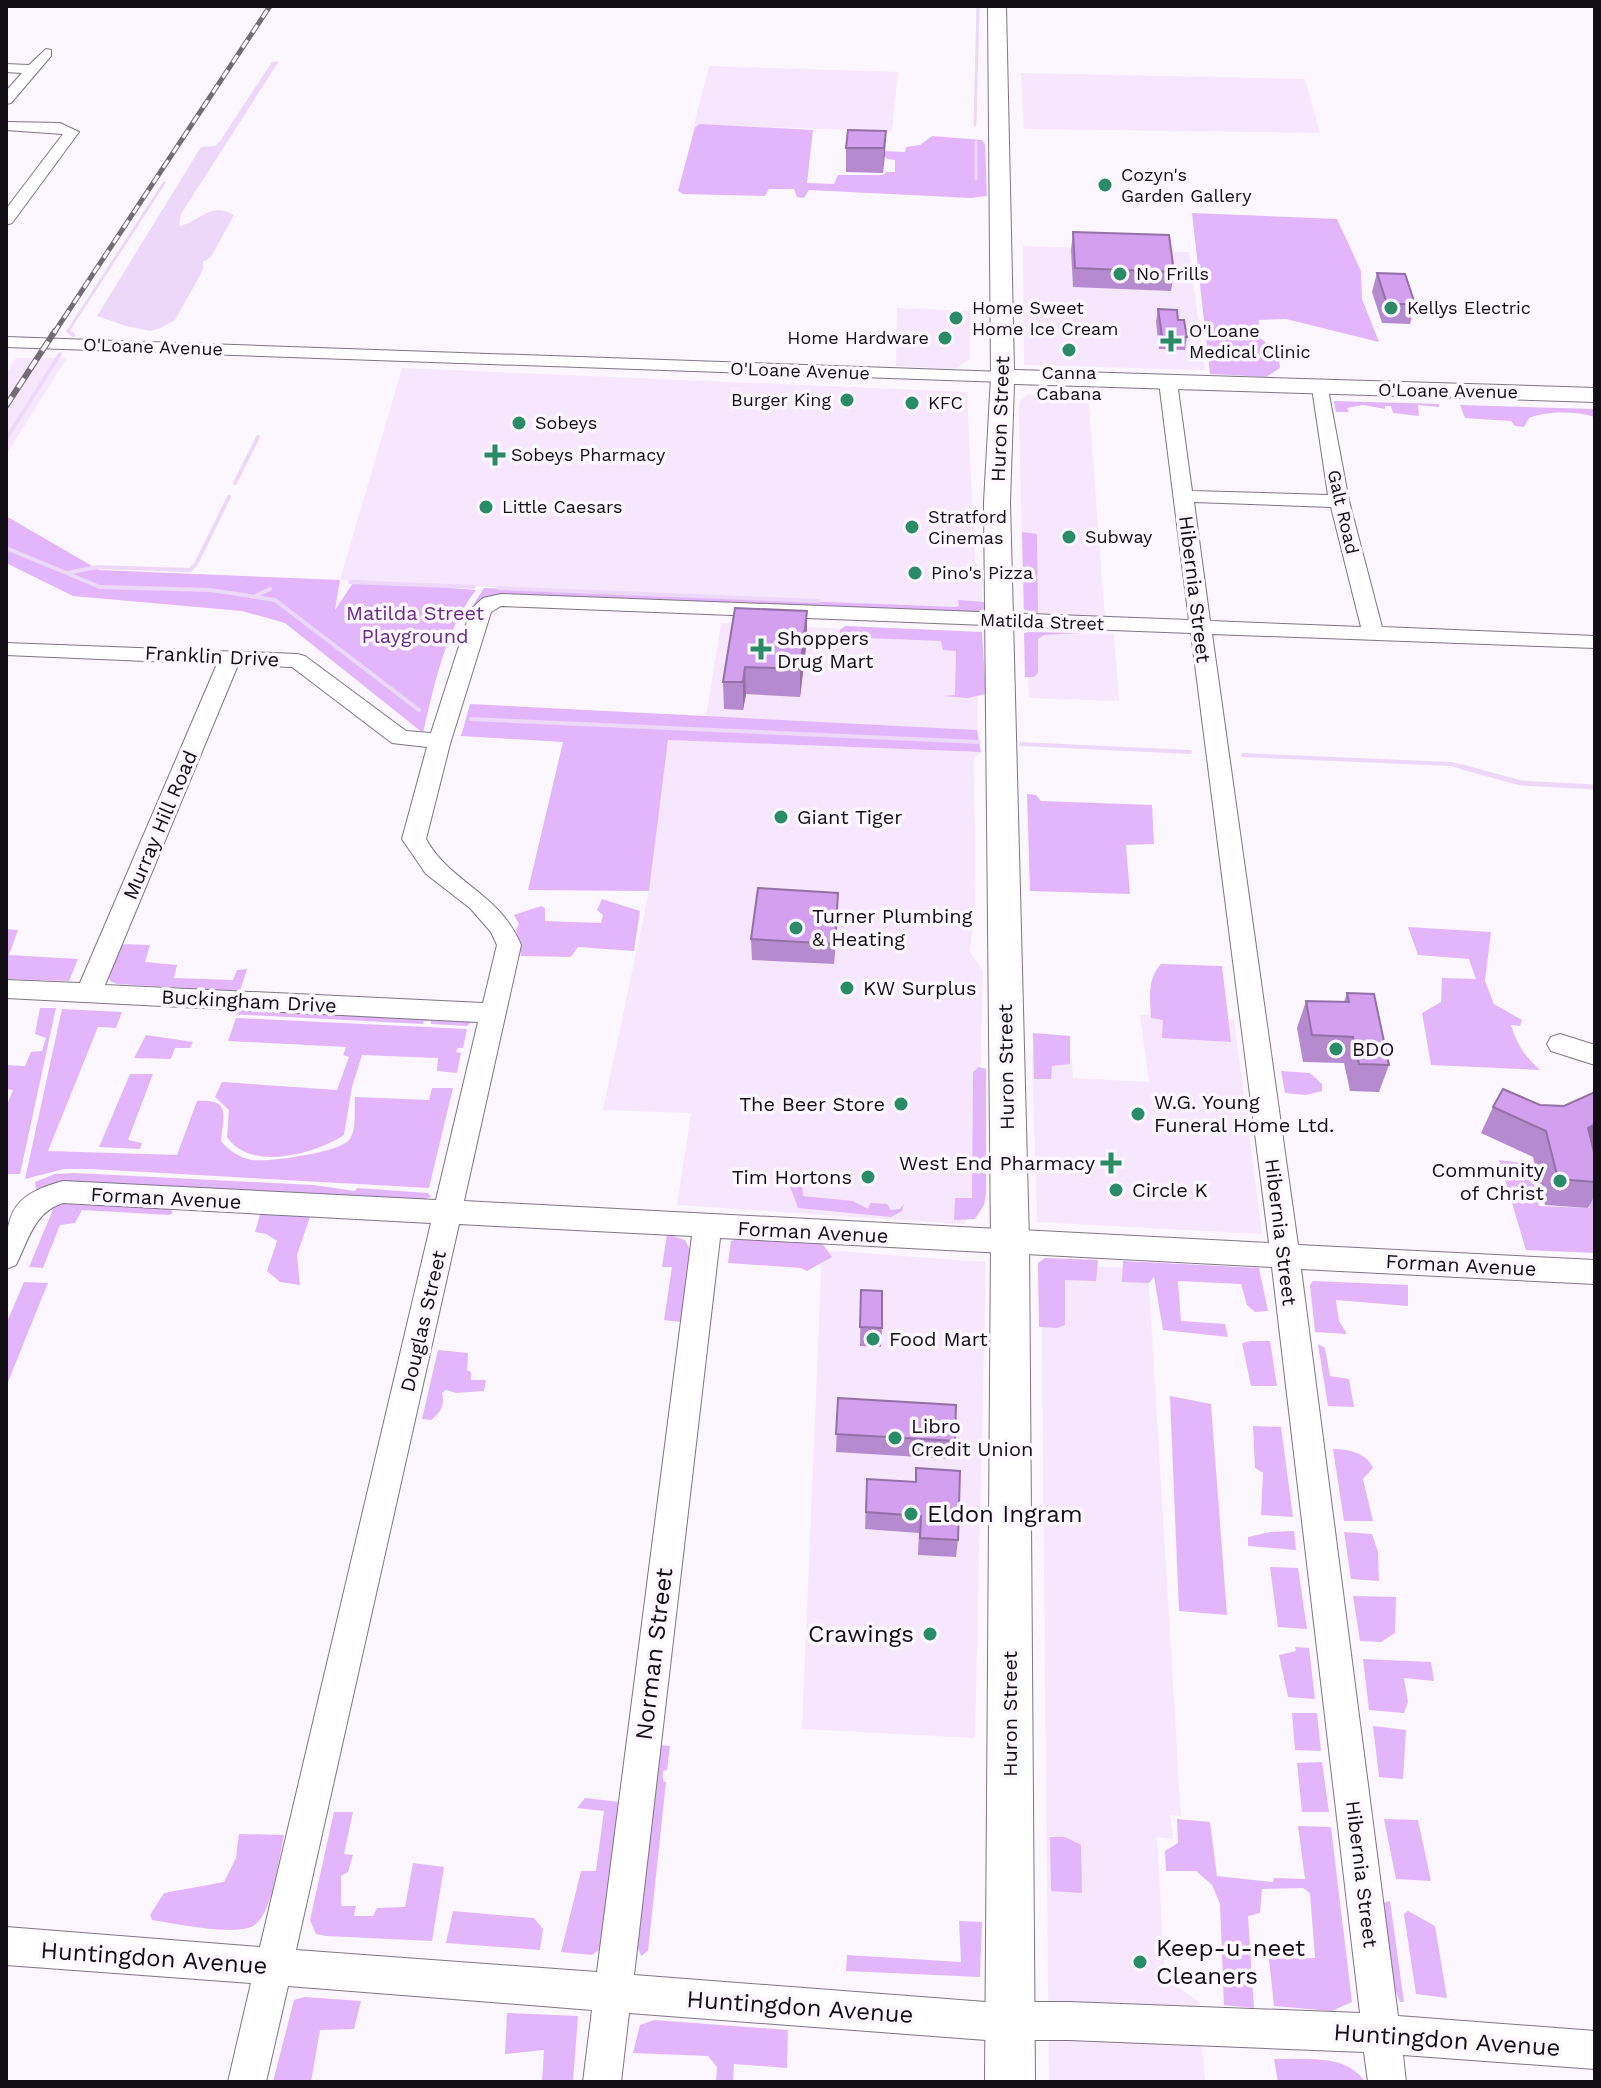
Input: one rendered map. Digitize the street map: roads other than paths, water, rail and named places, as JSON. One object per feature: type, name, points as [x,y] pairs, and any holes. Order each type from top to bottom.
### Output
[{"type":"main road","name":"Huron Street","points":[[997,6],[1003,377],[997,502],[1010,1242],[1010,2082]]},
{"type":"main road","name":"O'Loane Avenue","points":[[1003,377],[1595,395]]},
{"type":"street","points":[[6,100],[46,53]]},
{"type":"street","points":[[6,68],[34,69]]},
{"type":"street","points":[[6,126],[60,127],[72,132],[6,220]]},
{"type":"street","name":"O'Loane Avenue","points":[[6,342],[1003,377]]},
{"type":"street","name":"Hibernia Street","points":[[1168,382],[1285,1256],[1387,2082]]},
{"type":"street","name":"Galt Road","points":[[1321,388],[1339,501],[1373,634]]},
{"type":"street","points":[[1183,496],[1339,501]]},
{"type":"street","name":"Matilda Street","points":[[490,602],[1595,642]]},
{"type":"street","name":"Douglas Street","points":[[247,2082],[509,945],[494,918],[429,861],[418,850],[414,839],[440,741],[481,609],[490,602]]},
{"type":"street","name":"Franklin Drive","points":[[6,649],[297,661],[400,738],[440,741]]},
{"type":"street","name":"Murray Hill Road","points":[[89,993],[231,657]]},
{"type":"street","name":"Buckingham Drive","points":[[6,989],[493,1013]]},
{"type":"street","points":[[1560,1044],[1595,1055]]},
{"type":"street","name":"Forman Avenue","points":[[6,1257],[21,1220],[34,1202],[63,1192],[1595,1272]]},
{"type":"street","name":"Norman Street","points":[[602,2082],[707,1226]]},
{"type":"street","name":"Huntingdon Avenue","points":[[6,1946],[986,2021],[1381,2034],[1595,2050]]},
{"type":"waterway","points":[[975,125],[978,6]]},
{"type":"waterway","points":[[976,142],[976,179]]},
{"type":"waterway","points":[[68,331],[164,183]]},
{"type":"waterway","points":[[68,331],[73,335]]},
{"type":"waterway","points":[[6,439],[60,354]]},
{"type":"waterway","points":[[235,483],[258,437]]},
{"type":"waterway","points":[[67,573],[97,567],[190,570],[196,564],[229,497]]},
{"type":"waterway","points":[[6,548],[100,587],[211,590],[275,600],[419,710]]},
{"type":"waterway","points":[[350,582],[474,587]]},
{"type":"waterway","points":[[498,588],[819,601]]},
{"type":"waterway","points":[[257,595],[270,589]]},
{"type":"waterway","points":[[471,719],[979,742]]},
{"type":"waterway","points":[[1021,744],[1190,752]]},
{"type":"waterway","points":[[1243,755],[1451,764],[1470,769]]},
{"type":"waterway","points":[[1462,767],[1521,783],[1595,787]]},
{"type":"railway","points":[[54,333],[270,6]]},
{"type":"railway","points":[[6,406],[55,331]]},
{"type":"place","name":"Cozyn's Garden Gallery","points":[[1105,185]]},
{"type":"place","name":"No Frills","points":[[1120,274]]},
{"type":"place","name":"Kellys Electric","points":[[1391,308]]},
{"type":"place","name":"Home Sweet Home Ice Cream","points":[[956,318]]},
{"type":"place","name":"Home Hardware","points":[[945,338]]},
{"type":"place","name":"O'Loane Medical Clinic","points":[[1171,341]]},
{"type":"place","name":"Canna Cabana","points":[[1069,350]]},
{"type":"place","name":"Burger King","points":[[847,400]]},
{"type":"place","name":"KFC","points":[[912,403]]},
{"type":"place","name":"Sobeys","points":[[519,423]]},
{"type":"place","name":"Sobeys Pharmacy","points":[[495,455]]},
{"type":"place","name":"Little Caesars","points":[[486,507]]},
{"type":"place","name":"Stratford Cinemas","points":[[912,527]]},
{"type":"place","name":"Subway","points":[[1069,537]]},
{"type":"place","name":"Pino's Pizza","points":[[915,573]]},
{"type":"place","name":"Shoppers Drug Mart","points":[[761,649]]},
{"type":"place","name":"Giant Tiger","points":[[781,817]]},
{"type":"place","name":"Turner Plumbing & Heating","points":[[796,928]]},
{"type":"place","name":"KW Surplus","points":[[847,988]]},
{"type":"place","name":"BDO","points":[[1336,1049]]},
{"type":"place","name":"The Beer Store","points":[[901,1104]]},
{"type":"place","name":"W.G. Young Funeral Home Ltd.","points":[[1138,1114]]},
{"type":"place","name":"West End Pharmacy","points":[[1111,1163]]},
{"type":"place","name":"Tim Hortons","points":[[868,1177]]},
{"type":"place","name":"Community of Christ","points":[[1560,1181]]},
{"type":"place","name":"Circle K","points":[[1116,1190]]},
{"type":"place","name":"Food Mart","points":[[873,1339]]},
{"type":"place","name":"Libro Credit Union","points":[[895,1438]]},
{"type":"place","name":"Eldon Ingram","points":[[911,1514]]},
{"type":"place","name":"Crawings","points":[[930,1634]]},
{"type":"place","name":"Keep-u-neet Cleaners","points":[[1140,1962]]},
{"type":"park label","name":"Matilda Street Playground","points":[[415,624]]}]
